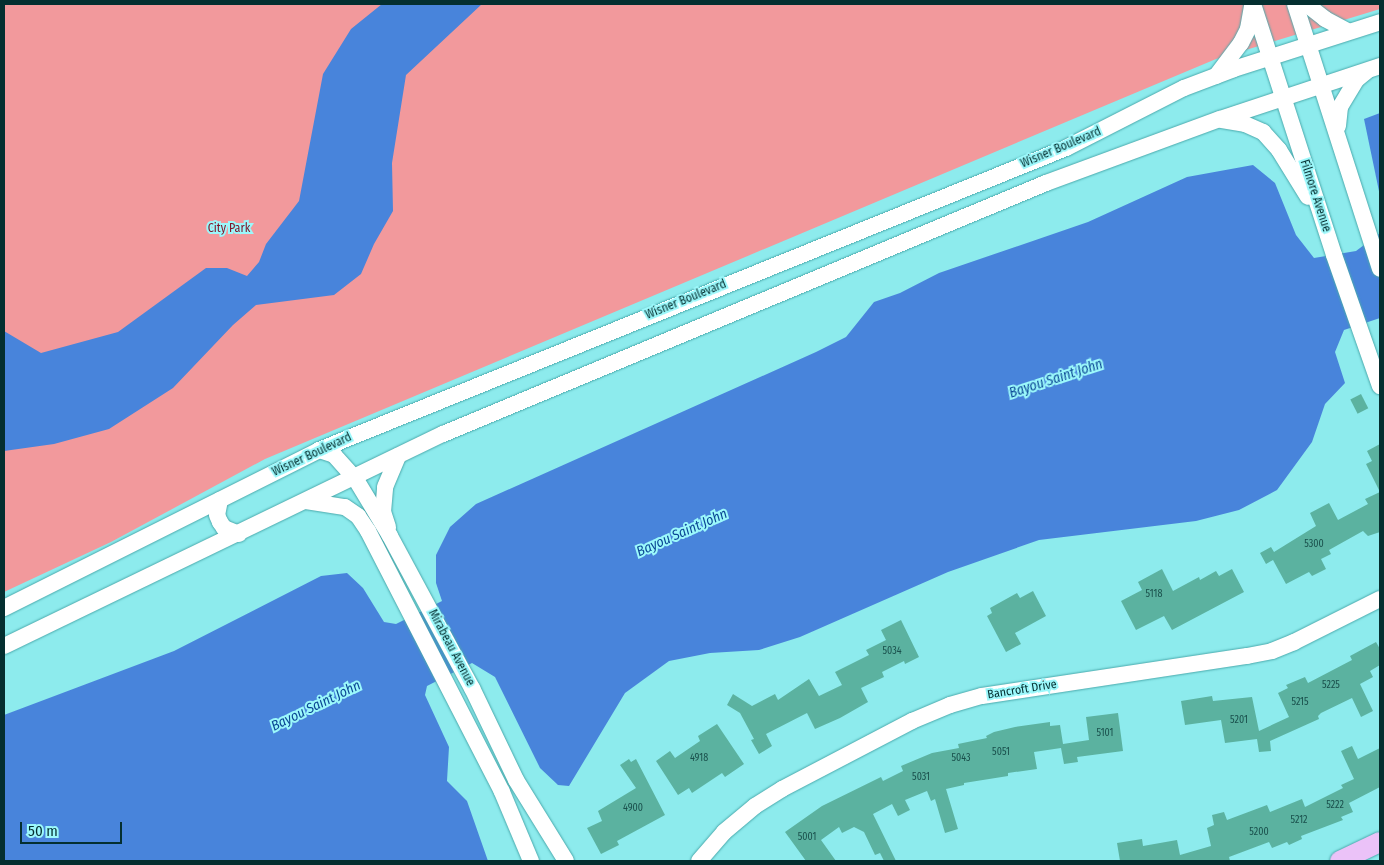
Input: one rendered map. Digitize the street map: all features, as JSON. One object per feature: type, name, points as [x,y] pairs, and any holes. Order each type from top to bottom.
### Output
[{"type":"main road","points":[[1340,861],[1380,842]]},
{"type":"street","name":"Filmore Avenue","points":[[1252,4],[1358,327],[1380,386]]},
{"type":"street","points":[[1216,76],[1244,38],[1252,4]]},
{"type":"street","points":[[1295,4],[1380,269]]},
{"type":"street","points":[[1306,4],[1325,20],[1348,31]]},
{"type":"street","name":"Wisner Boulevard","points":[[4,608],[319,450],[1066,148],[1184,88],[1269,57],[1380,22]]},
{"type":"street","points":[[4,646],[443,434],[873,253],[1046,183],[1220,120],[1374,68]]},
{"type":"street","points":[[1338,134],[1340,107],[1356,80],[1374,68]]},
{"type":"street","points":[[1220,120],[1245,124],[1263,132],[1279,150],[1323,220]]},
{"type":"street","name":"Mirabeau Avenue","points":[[319,450],[334,455],[355,478],[390,536],[472,688],[516,780],[566,861]]},
{"type":"street","points":[[390,536],[383,512],[384,491],[398,456]]},
{"type":"street","points":[[220,500],[217,515],[220,522],[224,528],[239,534]]},
{"type":"street","name":"Mirabeau Avenue","points":[[306,501],[345,507],[358,516],[368,531],[502,792],[531,861]]},
{"type":"street","name":"Bancroft Drive","points":[[699,861],[724,832],[755,806],[782,789],[912,721],[950,705],[982,696],[1272,651],[1380,599]]},
{"type":"green space","name":"City Park","points":[[4,4],[1380,4],[1380,9],[1216,59],[265,459],[111,542],[4,592]]},
{"type":"water","points":[[382,4],[482,4],[406,75],[392,163],[393,211],[374,244],[361,274],[334,295],[256,305],[233,325],[173,388],[109,429],[54,444],[4,451],[4,331],[41,353],[118,332],[206,268],[227,268],[247,276],[259,262],[266,244],[299,201],[323,74],[351,29]]},
{"type":"water","points":[[1380,113],[1380,196],[1364,119]]},
{"type":"water","name":"Bayou Saint John","points":[[1253,165],[1275,183],[1296,235],[1314,258],[1356,251],[1380,233],[1380,318],[1344,330],[1335,352],[1345,383],[1325,404],[1312,442],[1277,490],[1239,510],[1196,521],[1039,540],[948,572],[800,637],[759,650],[710,653],[669,661],[625,693],[569,786],[558,785],[540,768],[495,677],[472,663],[427,686],[425,695],[449,747],[447,781],[467,801],[488,861],[4,861],[4,715],[174,651],[321,576],[347,573],[363,588],[384,622],[396,624],[442,601],[436,583],[436,555],[450,527],[476,504],[816,352],[846,337],[874,302],[900,293],[939,273],[1088,222],[1187,177]]},
{"type":"building","points":[[1361,394],[1368,408],[1358,414],[1350,399]]},
{"type":"building","points":[[1380,444],[1380,492],[1366,464],[1372,461],[1367,451]]},
{"type":"building","points":[[1380,492],[1380,532],[1368,536],[1363,531],[1329,550],[1331,554],[1321,559],[1326,569],[1312,576],[1309,572],[1286,584],[1273,560],[1266,564],[1260,553],[1271,547],[1274,552],[1316,526],[1310,513],[1329,503],[1338,520],[1368,504],[1365,499]]},
{"type":"building","points":[[1162,569],[1173,591],[1199,577],[1200,580],[1216,571],[1219,576],[1232,569],[1244,592],[1172,630],[1164,616],[1136,630],[1121,601],[1142,590],[1138,582]]},
{"type":"building","points":[[1033,591],[1046,616],[1015,633],[1021,644],[1006,652],[987,616],[992,613],[990,608],[1017,593],[1020,598]]},
{"type":"building","points":[[901,620],[919,657],[905,664],[904,661],[882,672],[884,677],[861,688],[868,702],[840,718],[815,729],[807,713],[766,734],[772,746],[759,754],[751,740],[754,739],[740,713],[727,705],[733,694],[752,706],[775,694],[778,700],[809,679],[819,696],[842,685],[835,672],[869,655],[866,650],[886,640],[881,630]]},
{"type":"building","points":[[1376,642],[1380,649],[1380,665],[1370,671],[1373,677],[1360,684],[1373,711],[1361,717],[1352,698],[1321,713],[1318,716],[1319,719],[1270,741],[1271,751],[1259,752],[1257,739],[1225,743],[1221,720],[1185,725],[1181,701],[1212,696],[1213,701],[1252,697],[1259,731],[1289,717],[1278,693],[1288,688],[1286,685],[1305,677],[1308,683],[1352,660],[1350,656]]},
{"type":"building","points":[[1118,713],[1123,751],[1077,757],[1078,762],[1064,764],[1061,748],[1034,752],[1037,769],[1008,773],[1008,776],[964,783],[964,785],[946,789],[958,829],[945,833],[935,799],[931,801],[927,791],[905,800],[910,810],[898,816],[892,804],[873,814],[896,861],[884,861],[880,853],[875,855],[864,832],[854,827],[842,833],[839,827],[821,840],[836,861],[806,861],[785,832],[822,806],[881,777],[883,781],[903,771],[901,766],[932,753],[959,748],[958,744],[987,738],[986,736],[994,732],[1050,722],[1050,726],[1060,725],[1063,744],[1089,740],[1086,717]]},
{"type":"building","points":[[717,724],[744,764],[725,777],[722,773],[692,793],[689,788],[678,795],[656,761],[670,751],[675,758],[700,741],[698,736]]},
{"type":"building","points":[[1352,746],[1358,759],[1380,748],[1380,787],[1349,803],[1353,812],[1341,817],[1343,820],[1301,836],[1302,839],[1289,845],[1287,842],[1272,848],[1269,842],[1229,857],[1230,861],[1120,861],[1117,843],[1142,839],[1143,846],[1177,840],[1180,855],[1211,846],[1207,828],[1214,825],[1212,815],[1224,812],[1227,820],[1267,805],[1270,812],[1302,799],[1305,807],[1343,788],[1341,785],[1354,779],[1341,751]]},
{"type":"building","points":[[629,759],[631,762],[636,759],[665,815],[617,841],[619,845],[601,854],[587,828],[602,821],[598,811],[636,788],[620,765]]}]
